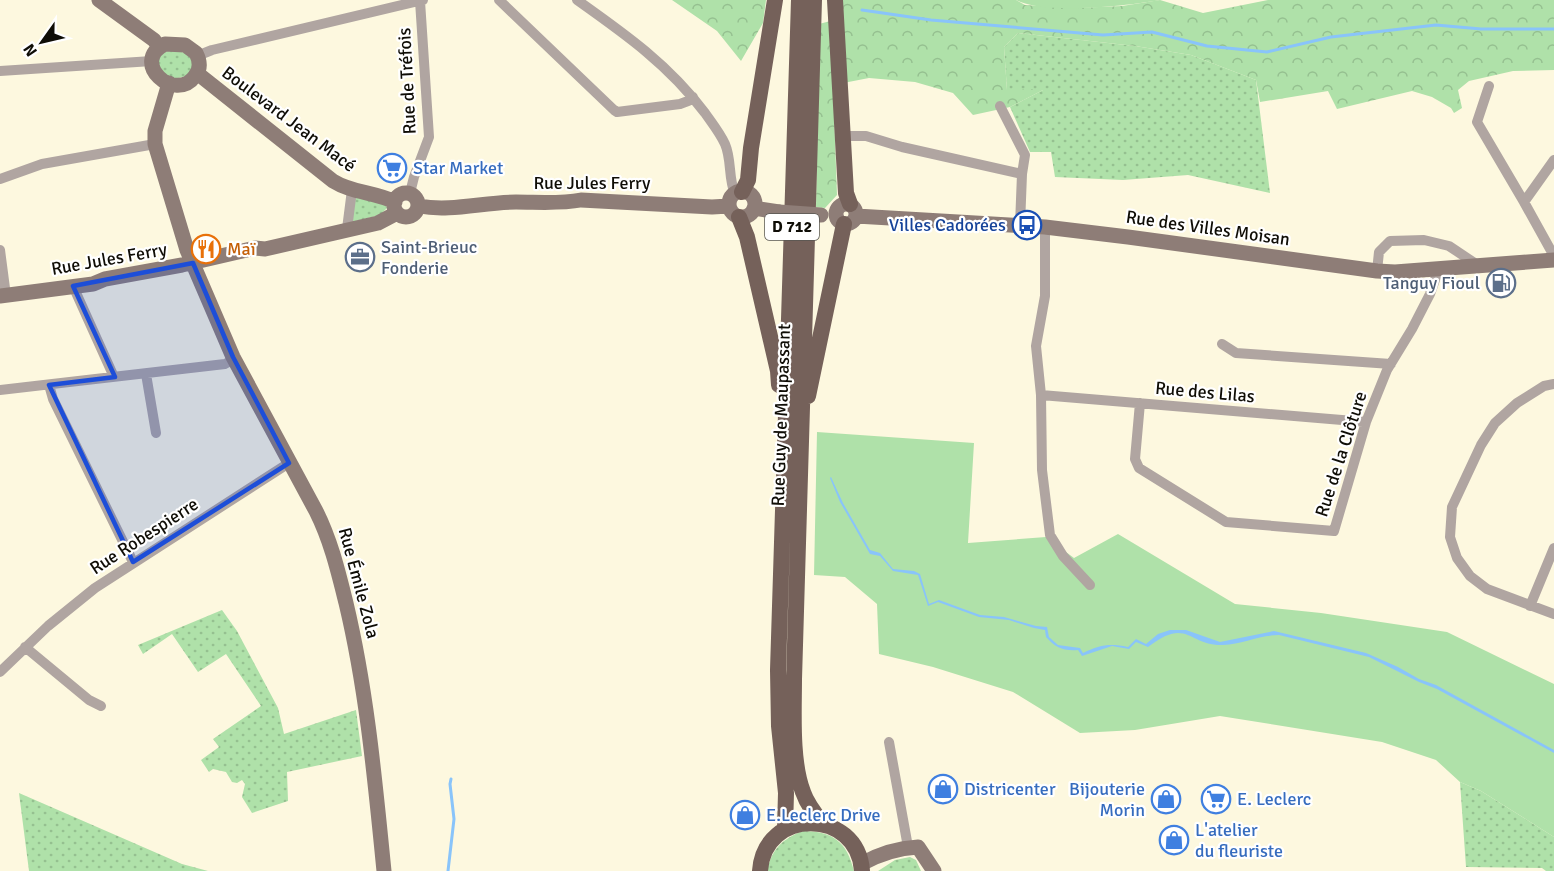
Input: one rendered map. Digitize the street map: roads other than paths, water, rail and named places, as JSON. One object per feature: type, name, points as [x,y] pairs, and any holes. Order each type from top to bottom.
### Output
[{"type":"main road","points":[[775,0],[748,180],[736,202],[747,237],[778,371],[785,454]]},
{"type":"main road","name":"Rue Guy de Maupassant","points":[[785,829],[786,793],[779,726],[778,670],[799,0]]},
{"type":"main road","name":"Rue Guy de Maupassant","points":[[814,0],[800,407],[794,680],[798,772],[802,791],[811,809],[823,824]]},
{"type":"main road","points":[[800,407],[808,396],[816,362],[846,193],[835,0]]},
{"type":"main road","points":[[759,871],[764,852],[772,839],[785,829],[810,822],[836,829],[848,838],[856,850],[862,867]]},
{"type":"street","points":[[99,0],[154,40],[159,47]]},
{"type":"street","points":[[499,0],[617,112],[680,104],[693,97]]},
{"type":"street","points":[[577,0],[649,52],[693,97],[726,145],[731,162],[736,202]]},
{"type":"street","points":[[197,56],[223,47],[421,1]]},
{"type":"street","name":"Rue de Tréfois","points":[[414,199],[414,177],[429,137],[421,1]]},
{"type":"street","points":[[172,43],[185,45],[197,56],[200,66],[197,74],[188,83],[182,85],[168,83],[153,71],[152,61],[159,47],[172,43]]},
{"type":"street","points":[[0,71],[152,61]]},
{"type":"street","name":"Boulevard Jean Macé","points":[[197,74],[333,181],[352,190],[386,198],[396,207]]},
{"type":"street","points":[[0,178],[42,164],[155,144],[155,131],[168,83]]},
{"type":"street","points":[[1489,86],[1477,122],[1554,258]]},
{"type":"street","points":[[1000,105],[1025,155],[1020,225]]},
{"type":"street","points":[[844,136],[866,136],[902,147],[1022,174]]},
{"type":"street","name":"Rue Émile Zola","points":[[155,144],[187,250],[234,360],[328,535],[353,632],[361,677],[377,795],[384,871]]},
{"type":"street","points":[[1524,202],[1554,160]]},
{"type":"street","points":[[347,230],[352,190]]},
{"type":"street","name":"Rue Jules Ferry","points":[[3,296],[73,286],[193,263],[255,248],[265,249],[378,223],[396,207],[402,193],[414,199],[447,208],[517,202],[581,200],[712,207],[736,202]]},
{"type":"street","name":"Rue des Villes Moisan","points":[[736,202],[752,197],[754,208],[779,212],[1045,227],[1377,271],[1479,266],[1554,258]]},
{"type":"street","name":"Rue Jules Ferry","points":[[396,207],[404,217],[412,216],[414,199]]},
{"type":"street","points":[[1045,227],[1045,296],[1036,346],[1041,395],[1042,470],[1050,535],[1063,556],[1090,585]]},
{"type":"street","points":[[1377,271],[1379,252],[1390,241],[1424,240],[1449,246],[1479,266]]},
{"type":"street","points":[[0,250],[3,296]]},
{"type":"street","name":"Rue de la Clôture","points":[[1140,403],[1135,459],[1139,468],[1226,522],[1334,531],[1366,422],[1391,364],[1430,294],[1439,268]]},
{"type":"street","points":[[73,286],[114,378]]},
{"type":"street","points":[[1222,344],[1236,353],[1391,364]]},
{"type":"street","points":[[0,390],[146,374],[234,360]]},
{"type":"street","points":[[146,374],[156,433]]},
{"type":"street","points":[[1554,384],[1544,386],[1516,403],[1495,423],[1481,445],[1452,507],[1450,537],[1458,558],[1470,576],[1487,589],[1554,614]]},
{"type":"street","points":[[49,385],[53,399],[133,562]]},
{"type":"street","name":"Rue des Lilas","points":[[1041,395],[1366,422]]},
{"type":"street","name":"Rue Robespierre","points":[[0,672],[25,647],[95,588],[289,463]]},
{"type":"street","points":[[1530,606],[1554,548]]},
{"type":"street","points":[[25,647],[89,700],[101,706]]},
{"type":"street","points":[[889,742],[908,847]]},
{"type":"street","points":[[862,867],[874,856],[908,847],[918,847],[934,871]]},
{"type":"water","points":[[831,477],[870,550],[880,553],[893,569],[914,571],[920,574],[929,604],[939,600],[980,615],[1004,617],[1047,627],[1049,637],[1058,645],[1080,648],[1083,653],[1105,646],[1115,645],[1128,647],[1136,639],[1146,644],[1158,634],[1170,630],[1186,630],[1220,642],[1274,631],[1366,653],[1436,685],[1554,750],[1554,753],[1437,689],[1369,657],[1279,635],[1223,645],[1211,644],[1180,633],[1161,638],[1148,647],[1136,642],[1129,649],[1112,646],[1082,656],[1078,650],[1068,650],[1053,644],[1046,637],[1045,630],[1009,620],[979,617],[938,602],[928,606],[918,575],[893,571],[880,556],[870,554],[840,502]]},
{"type":"waterway","points":[[862,10],[931,20],[1103,35],[1152,32],[1207,46],[1267,52],[1331,37],[1436,25],[1481,29],[1554,29]]},
{"type":"waterway","points":[[448,871],[454,819],[451,779]]},
{"type":"place","name":"Star Market","points":[[392,168]]},
{"type":"place","name":"Villes Cadorées","points":[[1027,225]]},
{"type":"place","name":"Maï","points":[[206,249]]},
{"type":"place","name":"Saint-Brieuc Fonderie","points":[[360,257]]},
{"type":"place","name":"Tanguy Fioul","points":[[1501,283]]},
{"type":"place","name":"Districenter","points":[[943,789]]},
{"type":"place","name":"Bijouterie Morin","points":[[1166,799]]},
{"type":"place","name":"E. Leclerc","points":[[1216,799]]},
{"type":"place","name":"E.Leclerc Drive","points":[[745,815]]},
{"type":"place","name":"L'atelier du fleuriste","points":[[1174,840]]}]
